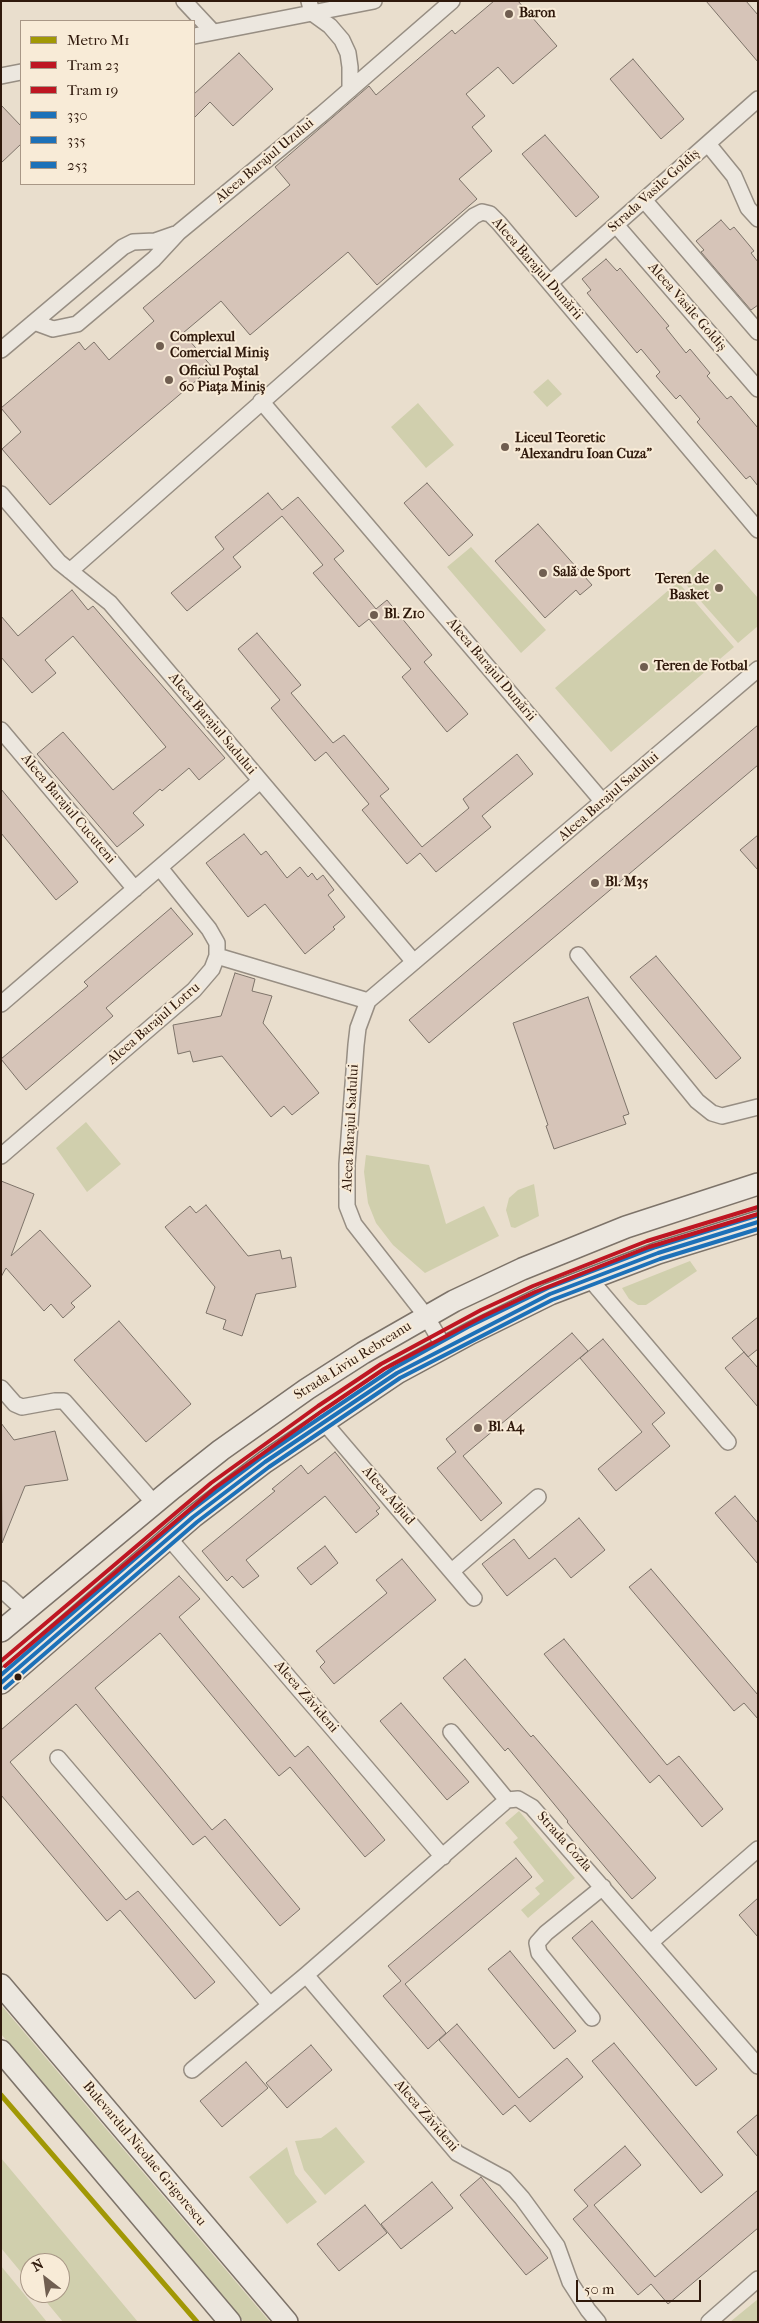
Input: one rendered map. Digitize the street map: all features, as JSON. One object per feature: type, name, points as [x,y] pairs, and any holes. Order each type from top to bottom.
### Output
[{"type":"street","points":[[184,1],[213,32]]},
{"type":"street","points":[[195,36],[310,7],[374,1]]},
{"type":"street","name":"Aleea Barajul Uzului","points":[[34,322],[53,329],[77,324],[154,258],[179,232],[350,90],[452,1]]},
{"type":"street","points":[[310,7],[342,40],[349,60],[350,90]]},
{"type":"street","points":[[1,76],[20,72]]},
{"type":"street","name":"Strada Vasile Goldiș","points":[[550,283],[758,99]]},
{"type":"street","points":[[708,144],[734,176],[748,208],[758,219]]},
{"type":"street","points":[[644,200],[758,332]]},
{"type":"street","name":"Aleea Barajul Dunării","points":[[70,571],[460,228],[482,212],[490,214],[550,283],[758,530]]},
{"type":"street","name":"Aleea Vasile Goldiș","points":[[616,225],[758,390]]},
{"type":"street","name":"Aleea Barajul Uzului","points":[[1,350],[123,247],[133,242],[155,241],[179,232]]},
{"type":"street","name":"Aleea Barajul Dunării","points":[[261,402],[603,802]]},
{"type":"street","name":"Aleea Barajul Sadului","points":[[1,494],[59,562],[110,603],[414,962]]},
{"type":"street","name":"Aleea Barajul Sadului","points":[[444,1347],[426,1316],[354,1224],[346,1206],[347,1164],[356,1045],[359,1022],[368,1000],[758,669]]},
{"type":"street","name":"Aleea Barajul Cucuteni","points":[[1,730],[135,889]]},
{"type":"street","points":[[1,1004],[260,781]]},
{"type":"street","points":[[160,868],[209,929],[217,943],[217,956],[368,1000]]},
{"type":"street","points":[[578,955],[697,1101],[712,1113],[722,1116],[758,1107]]},
{"type":"street","name":"Aleea Barajul Lotru","points":[[1,1156],[194,990],[208,974],[217,956]]},
{"type":"street","name":"Strada Liviu Rebreanu","points":[[1,1631],[221,1450],[307,1389],[426,1316],[495,1281],[569,1249],[635,1224],[758,1184]]},
{"type":"street","points":[[1,1683],[168,1537],[234,1485],[323,1421],[397,1373],[507,1314],[589,1278],[758,1222]]},
{"type":"street","points":[[589,1278],[728,1442]]},
{"type":"street","points":[[1,1388],[15,1404],[22,1407],[64,1401],[154,1504]]},
{"type":"street","name":"Aleea Adjud","points":[[323,1421],[474,1598]]},
{"type":"street","points":[[452,1570],[538,1497]]},
{"type":"street","name":"Aleea Zăvideni","points":[[168,1537],[443,1857]]},
{"type":"street","points":[[1,1588],[25,1611]]},
{"type":"street","points":[[192,2070],[306,1975],[507,1800],[451,1732]]},
{"type":"street","points":[[58,1758],[270,2005]]},
{"type":"street","name":"Strada Cozla","points":[[507,1800],[518,1799],[532,1807],[758,2066]]},
{"type":"street","points":[[651,1942],[758,1849]]},
{"type":"street","points":[[592,2018],[539,1953],[537,1943],[546,1933],[603,1887]]},
{"type":"street","name":"Aleea Zăvideni","points":[[306,1975],[456,2153],[505,2179],[522,2198],[557,2246],[570,2282],[598,2322]]},
{"type":"street","name":"Bulevardul Nicolae Grigorescu","points":[[1,1986],[287,2322]]},
{"type":"street","points":[[3,2058],[230,2322]]},
{"type":"street","points":[[709,2322],[758,2279]]},
{"type":"green space","points":[[548,379],[562,394],[547,407],[533,392]]},
{"type":"green space","points":[[418,403],[454,445],[426,468],[391,427]]},
{"type":"green space","points":[[471,547],[546,630],[521,653],[447,567]]},
{"type":"green space","name":"Teren de Basket","points":[[715,549],[758,598],[758,626],[738,643],[681,579]]},
{"type":"green space","name":"Teren de Fotbal","points":[[678,582],[734,647],[611,752],[555,688]]},
{"type":"green space","points":[[86,1122],[121,1164],[87,1192],[56,1148]]},
{"type":"green space","points":[[366,1155],[429,1165],[446,1224],[484,1206],[499,1236],[425,1273],[393,1245],[376,1223],[368,1203],[364,1172]]},
{"type":"green space","points":[[534,1184],[539,1216],[515,1228],[511,1227],[506,1210],[509,1198],[518,1190]]},
{"type":"green space","points":[[690,1261],[697,1271],[646,1305],[638,1305],[629,1299],[622,1288]]},
{"type":"green space","points":[[519,1811],[575,1878],[528,1918],[521,1910],[540,1894],[535,1888],[544,1881],[513,1842],[518,1838],[505,1823]]},
{"type":"green space","points":[[1,2005],[270,2322],[244,2322],[1,2034]]},
{"type":"green space","points":[[336,2127],[365,2162],[325,2195],[304,2170],[295,2141],[321,2138]]},
{"type":"green space","points":[[287,2147],[295,2174],[317,2202],[287,2224],[249,2177]]},
{"type":"green space","points":[[1,2158],[138,2322],[63,2322],[47,2303],[70,2303],[70,2253],[20,2253],[20,2271],[1,2248]]},
{"type":"green space","points":[[1,2266],[20,2289],[20,2303],[31,2303],[47,2322],[1,2322]]},
{"type":"green space","points":[[758,2299],[758,2322],[730,2322]]},
{"type":"building","points":[[494,1],[518,1],[557,46],[513,84],[498,67],[466,94],[485,116],[472,127],[492,151],[459,179],[477,199],[377,285],[348,252],[250,335],[221,301],[183,333],[212,367],[50,505],[2,449],[21,432],[1,408],[79,342],[85,350],[94,342],[109,360],[154,321],[143,308],[290,185],[275,167],[369,86],[376,95],[452,30],[455,34]]},
{"type":"building","points":[[706,1],[746,1],[758,15],[758,62]]},
{"type":"building","points":[[239,53],[273,89],[233,126],[210,102],[195,117],[195,93]]},
{"type":"building","points":[[633,59],[684,119],[661,139],[610,79]]},
{"type":"building","points":[[1,105],[20,125],[20,145],[1,163]]},
{"type":"building","points":[[545,135],[599,197],[576,217],[522,154]]},
{"type":"building","points":[[721,220],[730,230],[734,227],[754,251],[751,253],[758,262],[758,305],[751,310],[701,252],[704,250],[696,241]]},
{"type":"building","points":[[606,259],[617,271],[620,268],[669,326],[666,328],[686,353],[690,349],[710,373],[707,376],[727,399],[731,396],[758,428],[758,486],[750,476],[746,479],[697,422],[700,419],[680,395],[676,399],[656,376],[660,372],[641,349],[637,353],[587,293],[591,290],[582,279]]},
{"type":"building","points":[[427,483],[473,535],[449,556],[404,503]]},
{"type":"building","name":"Bl. Z10","points":[[268,493],[282,510],[298,497],[344,551],[334,559],[376,609],[387,600],[432,655],[424,662],[468,714],[447,732],[402,677],[411,669],[369,619],[359,627],[313,573],[323,565],[282,516],[233,557],[241,567],[187,611],[171,593],[224,549],[215,537]]},
{"type":"building","name":"Sală de Sport","points":[[538,524],[592,585],[580,595],[576,590],[545,618],[495,561]]},
{"type":"building","points":[[72,590],[88,610],[93,606],[225,758],[199,780],[189,768],[162,791],[160,789],[133,813],[144,825],[117,847],[37,754],[63,732],[113,790],[166,747],[73,636],[45,660],[56,673],[32,693],[1,657],[1,616],[18,636]]},
{"type":"building","points":[[257,633],[301,685],[291,693],[333,743],[344,735],[389,789],[380,796],[422,847],[469,808],[463,799],[517,754],[533,774],[482,816],[491,827],[436,872],[420,853],[407,864],[362,810],[369,804],[326,752],[315,761],[271,708],[280,700],[238,649]]},
{"type":"building","name":"Bl. M35","points":[[758,725],[758,765],[429,1043],[409,1020]]},
{"type":"building","points":[[1,789],[78,882],[56,900],[1,833]]},
{"type":"building","points":[[244,834],[261,855],[266,851],[287,878],[300,867],[308,877],[312,873],[317,880],[323,875],[334,890],[328,895],[345,917],[333,927],[335,929],[305,954],[265,904],[248,917],[206,863]]},
{"type":"building","points":[[758,835],[758,870],[740,850]]},
{"type":"building","points":[[171,908],[193,934],[106,1008],[113,1016],[26,1090],[1,1059],[88,986],[84,982]]},
{"type":"building","points":[[656,956],[741,1058],[716,1079],[630,977]]},
{"type":"building","points":[[235,973],[255,979],[252,991],[272,996],[263,1023],[319,1093],[292,1115],[284,1106],[271,1117],[222,1056],[193,1062],[190,1051],[178,1054],[173,1025],[221,1016]]},
{"type":"building","points":[[588,997],[629,1114],[623,1116],[626,1124],[554,1149],[546,1126],[548,1125],[513,1023]]},
{"type":"building","points":[[1,1181],[34,1194],[11,1256],[40,1230],[91,1286],[71,1303],[75,1307],[63,1318],[51,1304],[44,1311],[6,1268],[1,1277]]},
{"type":"building","points":[[206,1205],[248,1256],[280,1250],[282,1259],[291,1257],[296,1287],[256,1294],[242,1336],[223,1329],[226,1320],[206,1313],[215,1287],[165,1227],[190,1206],[196,1213]]},
{"type":"building","points":[[758,1317],[758,1349],[748,1357],[732,1338]]},
{"type":"building","points":[[119,1321],[191,1404],[146,1442],[74,1360]]},
{"type":"building","points":[[572,1333],[588,1351],[463,1456],[502,1503],[481,1521],[437,1468],[456,1452],[446,1439]]},
{"type":"building","points":[[603,1339],[665,1413],[652,1424],[670,1446],[616,1491],[598,1469],[642,1432],[580,1358]]},
{"type":"building","points":[[744,1352],[758,1368],[758,1407],[725,1368]]},
{"type":"building","points":[[1,1423],[14,1440],[55,1431],[68,1480],[25,1486],[2,1543]]},
{"type":"building","points":[[335,1452],[380,1508],[376,1511],[379,1514],[356,1533],[325,1496],[246,1560],[259,1576],[243,1588],[232,1576],[227,1581],[202,1551],[275,1491],[272,1489],[301,1465],[308,1474]]},
{"type":"building","points":[[735,1496],[758,1523],[758,1564],[715,1513]]},
{"type":"building","points":[[579,1518],[605,1550],[571,1578],[555,1558],[507,1596],[482,1564],[514,1539],[529,1559]]},
{"type":"building","points":[[325,1546],[338,1563],[311,1585],[297,1568]]},
{"type":"building","points":[[402,1559],[436,1600],[334,1684],[320,1667],[325,1662],[316,1651],[387,1593],[376,1580]]},
{"type":"building","points":[[651,1569],[758,1695],[758,1719],[744,1703],[734,1711],[629,1587]]},
{"type":"building","points":[[179,1576],[200,1599],[179,1617],[295,1757],[308,1746],[385,1840],[365,1857],[290,1767],[279,1776],[160,1633],[95,1688],[212,1830],[225,1819],[300,1909],[280,1926],[205,1836],[193,1845],[76,1704],[10,1762],[126,1900],[138,1891],[215,1982],[195,1999],[120,1910],[107,1921],[1,1795],[1,1730]]},
{"type":"building","points":[[564,1639],[667,1765],[679,1756],[723,1809],[702,1827],[659,1775],[650,1783],[544,1654]]},
{"type":"building","points":[[465,1659],[531,1737],[533,1735],[656,1878],[632,1899],[508,1748],[505,1751],[443,1678]]},
{"type":"building","points":[[401,1703],[469,1782],[447,1800],[380,1721]]},
{"type":"building","points":[[516,1858],[532,1877],[405,1984],[446,2033],[428,2049],[383,1996],[401,1981],[388,1966]]},
{"type":"building","points":[[758,1898],[758,1937],[739,1915]]},
{"type":"building","points":[[592,1921],[717,2069],[696,2086],[572,1938]]},
{"type":"building","points":[[510,1951],[576,2031],[554,2049],[488,1969]]},
{"type":"building","points":[[457,2024],[519,2098],[567,2058],[583,2077],[530,2122],[515,2105],[503,2115],[439,2040]]},
{"type":"building","points":[[614,2043],[723,2175],[701,2193],[592,2061]]},
{"type":"building","points":[[311,2045],[332,2070],[287,2108],[266,2083]]},
{"type":"building","points":[[246,2062],[268,2088],[222,2127],[200,2101]]},
{"type":"building","points":[[758,2114],[758,2157],[737,2132]]},
{"type":"building","points":[[625,2146],[641,2165],[594,2205],[655,2277],[758,2190],[758,2228],[668,2304],[651,2284],[638,2295],[573,2219],[588,2206],[574,2190]]},
{"type":"building","points":[[481,2177],[548,2258],[526,2275],[460,2195]]},
{"type":"building","points":[[432,2182],[453,2208],[401,2249],[381,2224]]},
{"type":"building","points":[[365,2205],[387,2233],[339,2271],[317,2244]]},
{"type":"metro line","name":"M1","points":[[1,2095],[197,2322]]},
{"type":"tram line","name":"23","points":[[1,1661],[211,1483],[318,1406],[381,1364],[481,1310],[533,1286],[647,1241],[758,1207]]},
{"type":"tram line","name":"19","points":[[5,1666],[215,1488],[384,1369],[484,1316],[535,1292],[649,1247],[758,1214]]},
{"type":"transit line","name":"253","points":[[1,1675],[189,1512],[262,1457],[394,1368],[468,1327],[548,1288],[656,1247],[756,1216]]},
{"type":"transit line","name":"330","points":[[1,1683],[193,1517],[265,1462],[397,1373],[550,1294],[658,1253],[758,1222]]},
{"type":"transit line","name":"335","points":[[5,1688],[197,1522],[269,1467],[400,1378],[552,1300],[660,1259],[758,1229]]},
{"type":"place","name":"Baron","points":[[509,14]]},
{"type":"place","name":"Complexul Comercial Miniș","points":[[160,346]]},
{"type":"place","name":"Oficiul Poștal 60 Piața Miniș","points":[[169,380]]},
{"type":"place","name":"Liceul Teoretic \"Alexandru Ioan Cuza\"","points":[[505,447]]},
{"type":"place","name":"Sală de Sport","points":[[543,573]]},
{"type":"place","name":"Teren de Basket","points":[[719,588]]},
{"type":"place","name":"Bl. Z10","points":[[374,615]]},
{"type":"place","name":"Teren de Fotbal","points":[[644,667]]},
{"type":"place","name":"Bl. M35","points":[[595,883]]},
{"type":"place","name":"Bl. A4","points":[[478,1428]]}]
